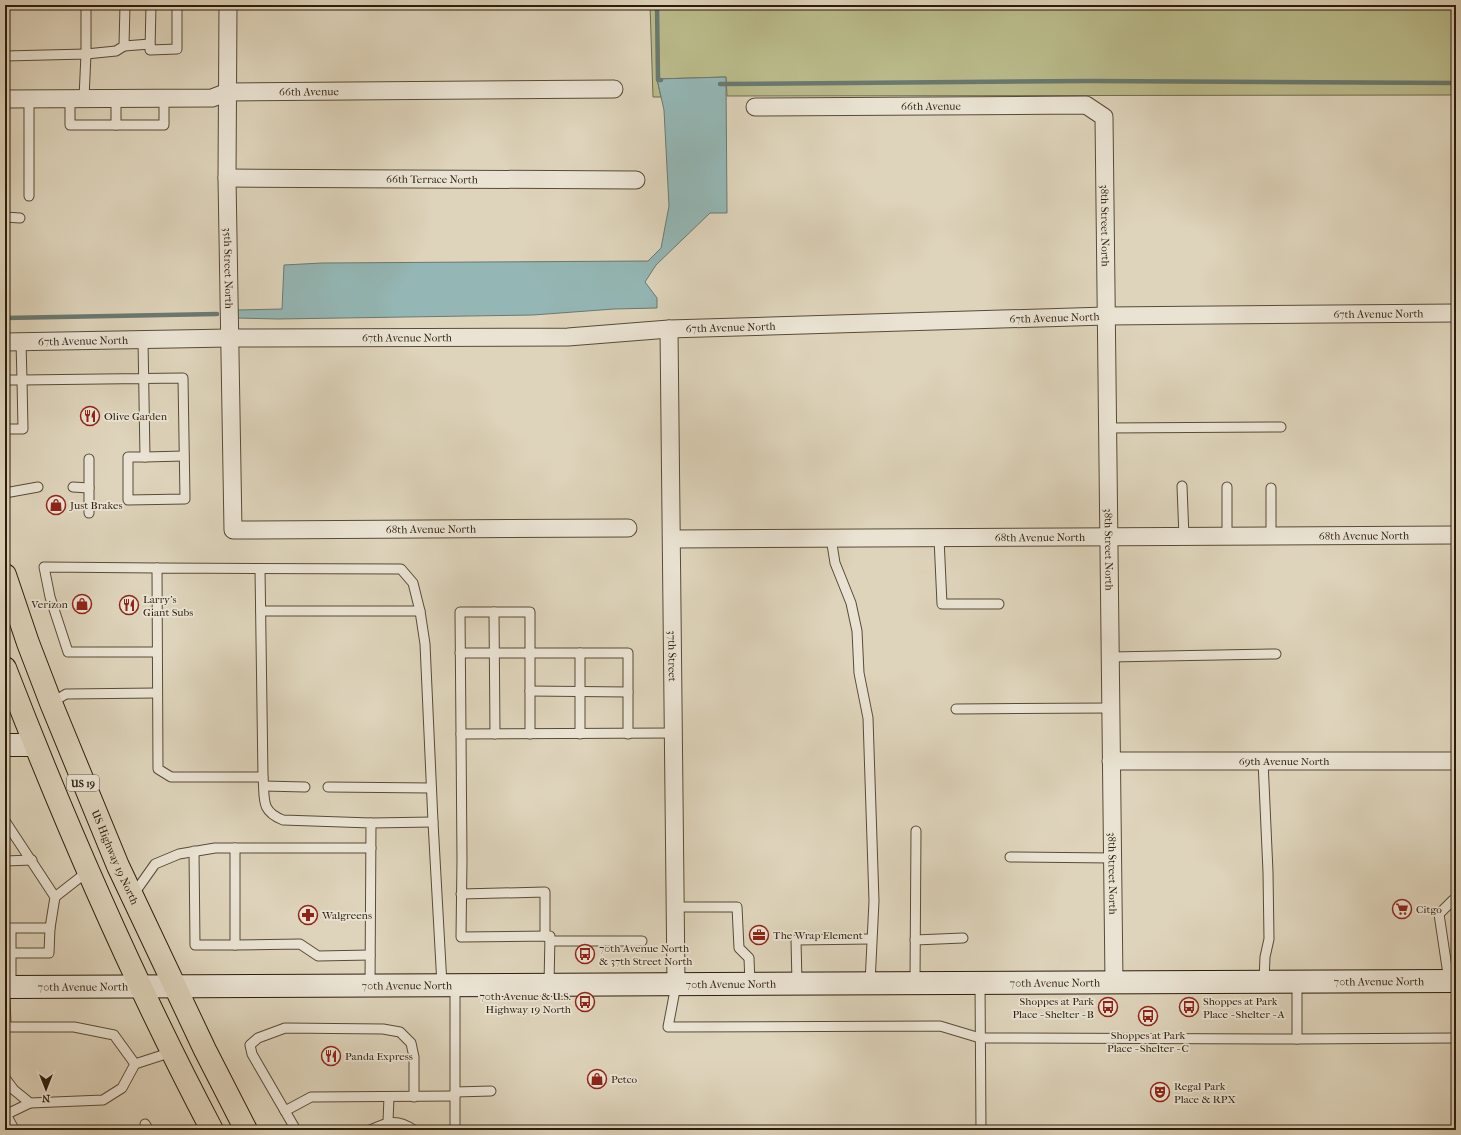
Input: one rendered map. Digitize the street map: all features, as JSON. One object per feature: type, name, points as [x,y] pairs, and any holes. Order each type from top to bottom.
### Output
[{"type":"highway","name":"US Highway 19 North","points":[[5,575],[28,643],[51,703],[118,866],[174,986],[246,1130]]},
{"type":"highway","name":"US 19","points":[[5,668],[34,745],[87,872],[140,986],[212,1130]]},
{"type":"street","name":"35th Street North","points":[[228,5],[227,178],[233,530]]},
{"type":"street","name":"66th Avenue","points":[[5,99],[212,98],[228,92],[614,89]]},
{"type":"street","name":"66th Avenue","points":[[754,107],[1086,105],[1104,117]]},
{"type":"street","name":"38th Street North","points":[[1104,117],[1114,982]]},
{"type":"street","name":"66th Terrace North","points":[[227,178],[636,180]]},
{"type":"street","name":"67th Avenue North","points":[[13,342],[230,338],[568,336],[669,329],[1106,316],[1456,313]]},
{"type":"street","name":"37th Street","points":[[669,329],[676,983]]},
{"type":"street","name":"68th Avenue North","points":[[233,530],[628,528]]},
{"type":"street","name":"68th Avenue North","points":[[672,539],[1456,536]]},
{"type":"street","points":[[5,745],[34,745]]},
{"type":"street","name":"69th Avenue North","points":[[1111,761],[1456,761]]},
{"type":"street","name":"70th Avenue North","points":[[7,990],[140,986],[448,986],[870,982],[1452,981]]},
{"type":"street","points":[[5,1121],[10,1130]]},
{"type":"lane","points":[[86,5],[86,54],[70,125],[164,125],[164,98]]},
{"type":"lane","points":[[124,46],[125,5]]},
{"type":"lane","points":[[151,5],[150,50],[177,49],[177,5]]},
{"type":"lane","points":[[5,56],[86,54],[116,51],[124,46],[150,44]]},
{"type":"lane","points":[[116,98],[116,125]]},
{"type":"lane","points":[[29,99],[29,196]]},
{"type":"lane","points":[[5,218],[20,218]]},
{"type":"lane","points":[[143,340],[145,457]]},
{"type":"lane","points":[[5,429],[23,429],[22,380],[13,342]]},
{"type":"lane","points":[[5,380],[183,378],[186,499],[128,500],[128,457],[184,456]]},
{"type":"lane","points":[[1108,428],[1282,427]]},
{"type":"lane","points":[[89,459],[89,513]]},
{"type":"lane","points":[[1182,486],[1184,537]]},
{"type":"lane","points":[[73,487],[89,488]]},
{"type":"lane","points":[[1227,487],[1227,537]]},
{"type":"lane","points":[[5,493],[38,488]]},
{"type":"lane","points":[[1271,488],[1272,536]]},
{"type":"lane","points":[[830,538],[835,563],[851,603],[857,631],[859,673],[868,718],[874,901],[870,982]]},
{"type":"lane","points":[[940,538],[942,604],[999,604]]},
{"type":"lane","points":[[157,652],[68,652],[50,597],[44,567],[401,569],[413,583],[420,611],[425,644],[433,822],[448,986],[455,1094],[455,1130]]},
{"type":"lane","points":[[157,568],[158,769],[171,777],[263,782],[305,787]]},
{"type":"lane","points":[[260,569],[263,782],[265,806],[272,816],[283,820],[371,823],[433,822]]},
{"type":"lane","points":[[261,611],[420,611]]},
{"type":"lane","points":[[530,734],[530,612],[460,612],[462,860],[460,937],[642,941]]},
{"type":"lane","points":[[494,612],[495,734]]},
{"type":"lane","points":[[460,653],[628,653],[628,734]]},
{"type":"lane","points":[[580,653],[580,734]]},
{"type":"lane","points":[[1110,657],[1276,654]]},
{"type":"lane","points":[[530,691],[628,692]]},
{"type":"lane","points":[[51,703],[66,694],[157,693]]},
{"type":"lane","points":[[956,710],[1111,708]]},
{"type":"lane","points":[[461,734],[674,733]]},
{"type":"lane","points":[[1263,761],[1268,872],[1269,939],[1264,957],[1264,981]]},
{"type":"lane","points":[[328,787],[431,788]]},
{"type":"lane","points":[[5,821],[32,860],[54,897],[50,928],[49,954],[11,954]]},
{"type":"lane","points":[[370,986],[371,823]]},
{"type":"lane","points":[[914,982],[916,831]]},
{"type":"lane","points":[[132,897],[156,864],[179,854],[215,848],[371,848]]},
{"type":"lane","points":[[234,848],[235,945]]},
{"type":"lane","points":[[194,851],[195,945],[300,944],[318,956],[370,955]]},
{"type":"lane","points":[[1010,858],[1112,858]]},
{"type":"lane","points":[[5,861],[32,860]]},
{"type":"lane","points":[[54,897],[87,872]]},
{"type":"lane","points":[[461,894],[545,892],[549,984]]},
{"type":"lane","points":[[1452,981],[1439,914],[1453,900],[1456,900]]},
{"type":"lane","points":[[676,907],[737,907],[739,948],[749,958],[750,983]]},
{"type":"lane","points":[[50,928],[11,928],[11,954],[5,1027],[74,1028],[114,1035],[135,1064]]},
{"type":"lane","points":[[915,940],[963,938]]},
{"type":"lane","points":[[797,983],[796,940],[871,939]]},
{"type":"lane","points":[[1297,981],[1297,1039]]},
{"type":"lane","points":[[980,982],[980,1130]]},
{"type":"lane","points":[[676,983],[668,1028],[940,1026],[980,1038],[1456,1038]]},
{"type":"lane","points":[[296,1130],[274,1095],[252,1054],[250,1045],[258,1038],[285,1028],[383,1029],[400,1032],[412,1043],[414,1057],[414,1097]]},
{"type":"lane","points":[[5,1116],[30,1103],[103,1100],[122,1088],[135,1064],[172,1052]]},
{"type":"lane","points":[[5,1078],[14,1090],[30,1103]]},
{"type":"lane","points":[[285,1111],[311,1097],[414,1097],[490,1092]]},
{"type":"lane","points":[[388,1122],[389,1097]]},
{"type":"lane","points":[[370,1130],[388,1122],[399,1122],[414,1130]]},
{"type":"green space","points":[[650,5],[1456,5],[1456,95],[727,96],[726,77],[657,79],[661,97],[653,97]]},
{"type":"water","points":[[726,77],[727,213],[710,213],[656,265],[645,282],[657,298],[657,308],[614,309],[533,315],[278,319],[237,318],[237,310],[282,309],[284,265],[322,263],[648,261],[661,248],[669,206],[664,110],[657,79]]},
{"type":"waterway","points":[[657,5],[658,80],[661,80]]},
{"type":"waterway","points":[[720,84],[1090,81],[1456,83]]},
{"type":"waterway","points":[[5,318],[217,314]]},
{"type":"place","name":"Olive Garden","points":[[90,416]]},
{"type":"place","name":"Just Brakes","points":[[56,505]]},
{"type":"place","name":"Verizon","points":[[82,604]]},
{"type":"place","name":"Larry's Giant Subs","points":[[129,605]]},
{"type":"place","name":"Citgo","points":[[1402,909]]},
{"type":"place","name":"Walgreens","points":[[308,915]]},
{"type":"place","name":"The Wrap Element","points":[[759,935]]},
{"type":"place","name":"70th Avenue North & 37th Street North","points":[[585,954]]},
{"type":"place","name":"70th Avenue & U.S. Highway 19 North","points":[[585,1002]]},
{"type":"place","name":"Shoppes at Park Place - Shelter - B","points":[[1108,1007]]},
{"type":"place","name":"Shoppes at Park Place - Shelter - A","points":[[1189,1007]]},
{"type":"place","name":"Shoppes at Park Place - Shelter - C","points":[[1148,1016]]},
{"type":"place","name":"Panda Express","points":[[331,1056]]},
{"type":"place","name":"Petco","points":[[597,1079]]},
{"type":"place","name":"Regal Park Place & RPX","points":[[1160,1092]]}]
